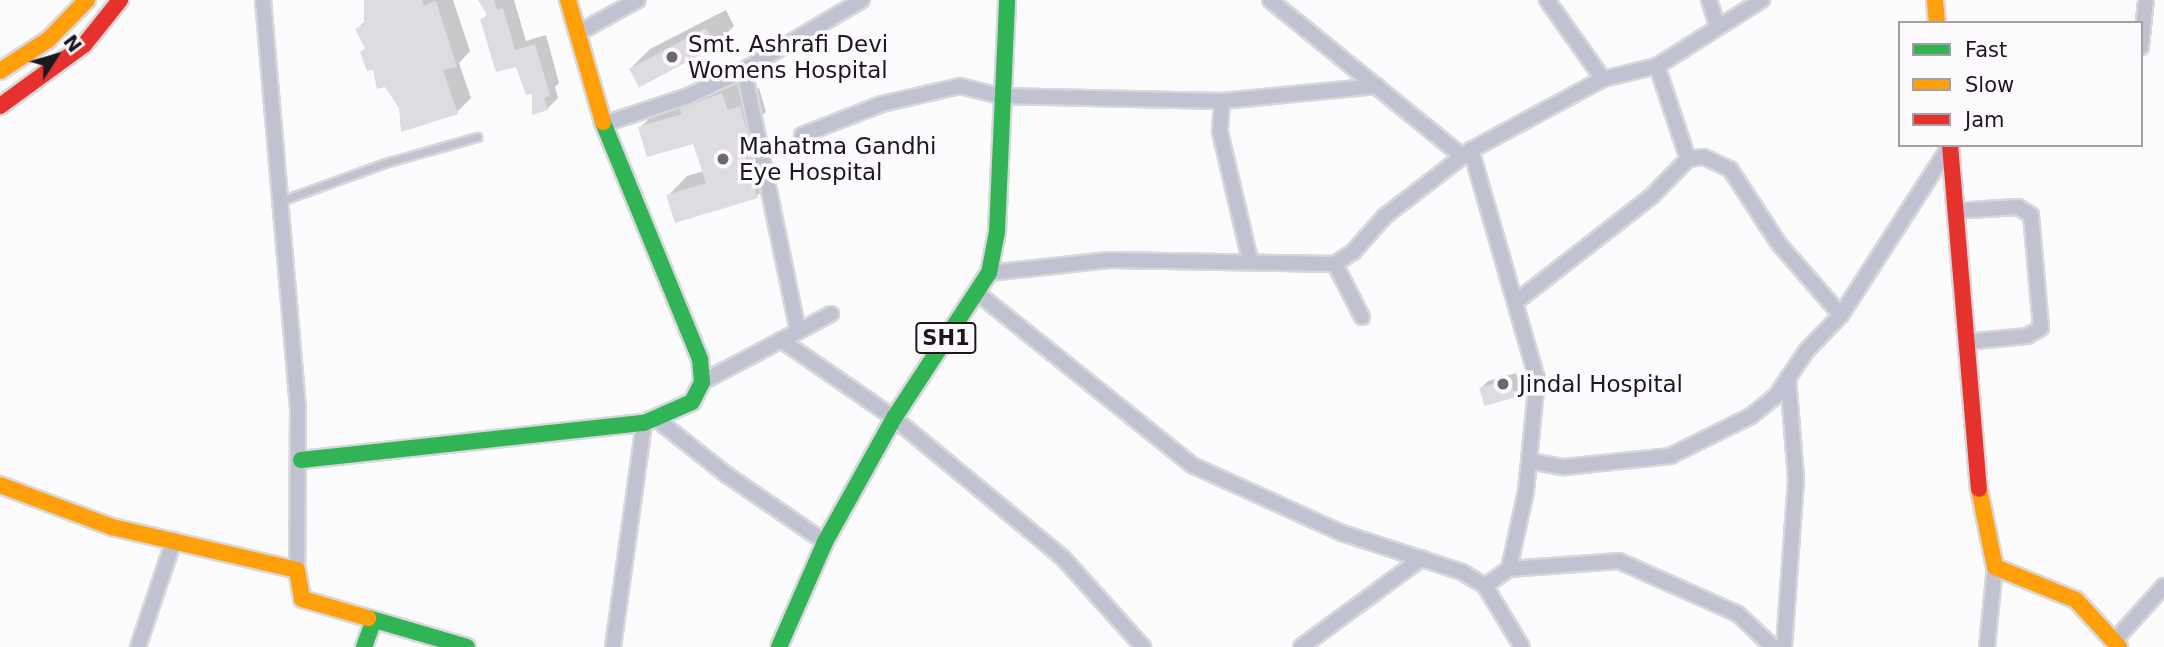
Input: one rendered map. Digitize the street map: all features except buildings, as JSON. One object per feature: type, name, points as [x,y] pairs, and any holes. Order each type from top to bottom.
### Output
[{"type":"street","points":[[0,71],[48,40],[87,0]]},
{"type":"street","points":[[0,106],[83,45],[120,0]]},
{"type":"street","points":[[262,0],[277,202],[301,460],[298,570],[302,599],[373,622],[467,647]]},
{"type":"street","points":[[301,460],[650,420],[692,402],[702,382],[700,359],[604,124],[568,0]]},
{"type":"street","points":[[578,33],[638,0]]},
{"type":"street","points":[[604,124],[688,96],[744,70],[863,0]]},
{"type":"street","name":"SH1","points":[[779,647],[825,542],[894,418],[989,273],[997,232],[1000,96],[1007,0]]},
{"type":"street","points":[[1270,0],[1377,86],[1467,153],[1517,301],[1537,379],[1529,461],[1509,569]]},
{"type":"street","points":[[1547,0],[1603,79]]},
{"type":"street","points":[[1709,0],[1718,27]]},
{"type":"street","points":[[989,273],[1109,260],[1250,260],[1335,264],[1353,251],[1385,216],[1467,153],[1603,79],[1657,66],[1762,0]]},
{"type":"street","points":[[1935,0],[1937,21]]},
{"type":"street","points":[[2143,28],[2146,0]]},
{"type":"street","points":[[1657,66],[1688,159]]},
{"type":"street","points":[[744,70],[798,331]]},
{"type":"street","points":[[802,135],[934,90],[960,86],[1000,96],[1222,101],[1377,86]]},
{"type":"street","points":[[1222,101],[1220,132],[1250,260]]},
{"type":"street","points":[[1529,461],[1564,467],[1670,456],[1751,416],[1776,396],[1788,377],[1841,315],[1949,147]]},
{"type":"street","points":[[1950,147],[1974,462],[1996,567],[1987,647]]},
{"type":"street","points":[[1517,301],[1652,196],[1688,159],[1704,156],[1730,169],[1779,244],[1841,315]]},
{"type":"street","points":[[1954,211],[2018,207],[2031,215],[2041,328],[2027,336],[1965,342]]},
{"type":"street","points":[[1335,264],[1363,317]]},
{"type":"street","points":[[976,292],[1192,465],[1342,533],[1422,558],[1485,586],[1522,647]]},
{"type":"street","points":[[702,382],[831,314]]},
{"type":"street","points":[[781,340],[894,418],[1063,558],[1143,647]]},
{"type":"street","points":[[1784,647],[1796,479],[1788,377]]},
{"type":"street","points":[[650,420],[825,542]]},
{"type":"street","points":[[613,647],[650,420]]},
{"type":"street","points":[[0,485],[112,527],[298,570]]},
{"type":"street","points":[[138,647],[174,540]]},
{"type":"street","points":[[1301,647],[1422,558]]},
{"type":"street","points":[[1485,586],[1509,569],[1619,561],[1738,614],[1773,647]]},
{"type":"street","points":[[1996,567],[2076,600],[2117,643],[2144,605],[2164,586]]},
{"type":"street","points":[[364,647],[373,622]]},
{"type":"lane","points":[[277,202],[385,163],[477,137]]},
{"type":"traffic: fast","points":[[779,647],[825,542],[894,418],[989,273],[997,232],[1007,0]]},
{"type":"traffic: fast","points":[[301,460],[644,423],[692,402],[702,382],[700,359],[603,122]]},
{"type":"traffic: fast","points":[[368,618],[467,647]]},
{"type":"traffic: fast","points":[[364,647],[373,622]]},
{"type":"traffic: slow","points":[[0,71],[48,40],[87,0]]},
{"type":"traffic: slow","points":[[568,0],[603,122]]},
{"type":"traffic: slow","points":[[1935,0],[1937,21]]},
{"type":"traffic: slow","points":[[0,485],[112,527],[297,570],[302,599],[368,618]]},
{"type":"traffic: slow","points":[[1979,489],[1995,567],[2076,600],[2119,647]]},
{"type":"traffic: jam","points":[[0,106],[84,45],[120,0]]},
{"type":"traffic: jam","points":[[1950,147],[1979,489]]},
{"type":"place","name":"Smt. Ashrafi Devi Womens Hospital","points":[[672,57]]},
{"type":"place","name":"Mahatma Gandhi Eye Hospital","points":[[723,159]]},
{"type":"place","name":"Jindal Hospital","points":[[1503,384]]}]
